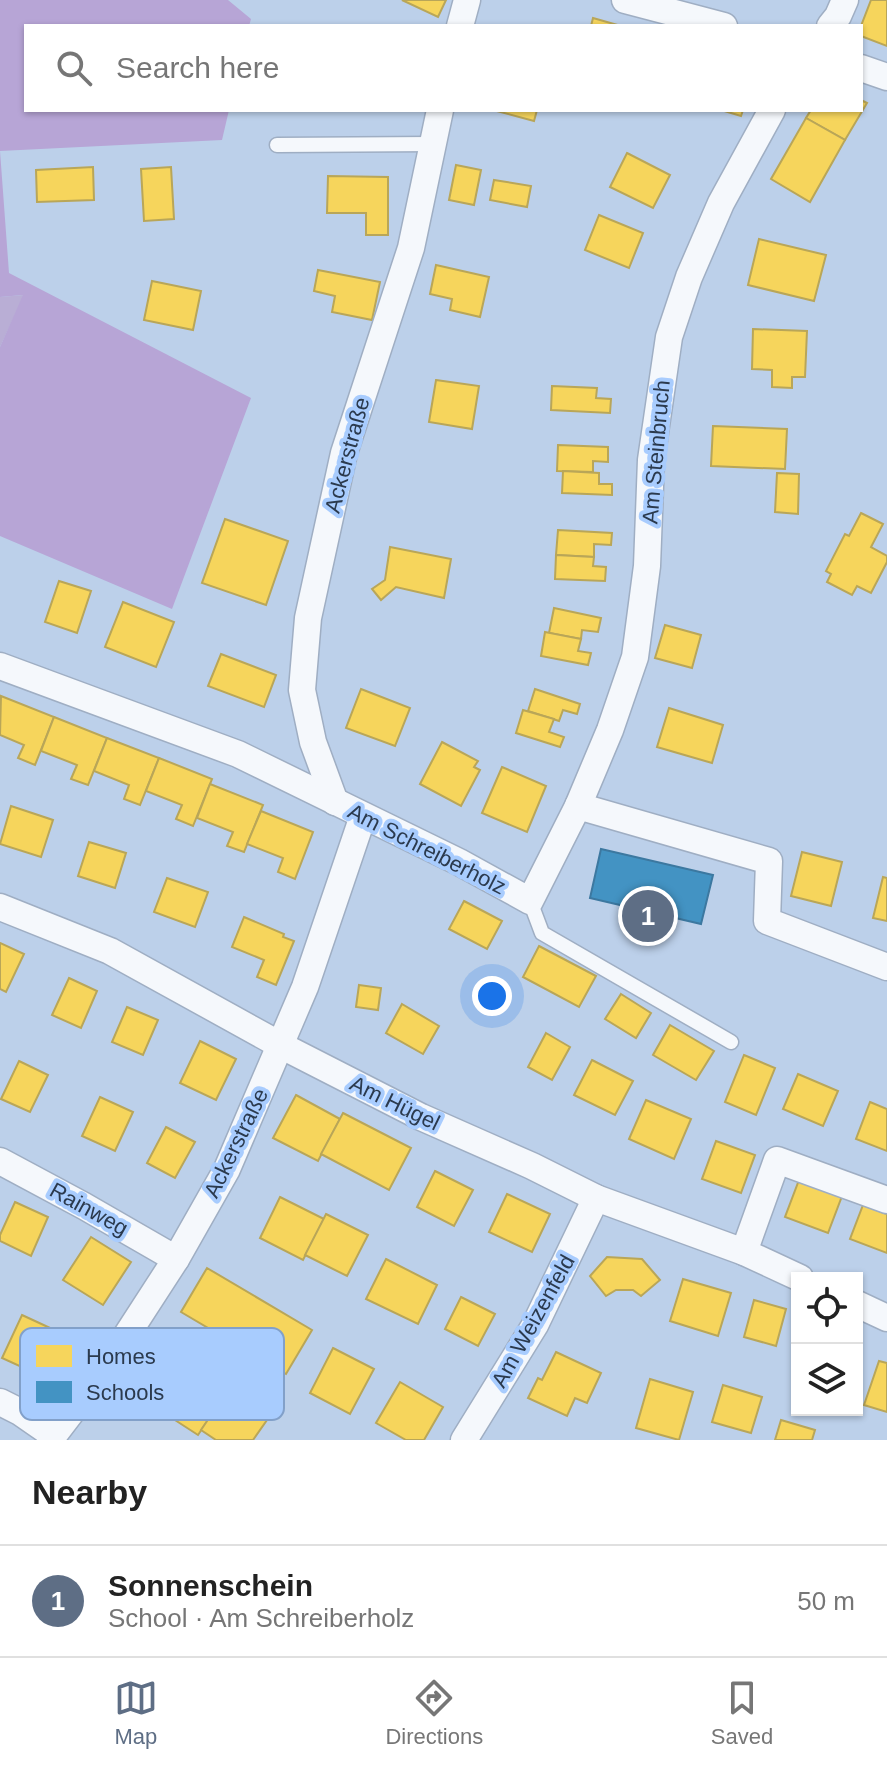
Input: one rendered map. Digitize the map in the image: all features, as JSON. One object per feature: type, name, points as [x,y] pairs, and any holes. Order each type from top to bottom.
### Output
[{"type":"street","points":[[461,24],[467,0]]},
{"type":"street","points":[[832,24],[845,0]]},
{"type":"street","points":[[633,1],[717,24]]},
{"type":"street","points":[[863,69],[887,77]]},
{"type":"street","name":"Ackerstraße","points":[[335,802],[313,742],[302,690],[308,618],[344,453],[411,248],[440,112]]},
{"type":"street","name":"Am Steinbruch","points":[[578,806],[610,730],[635,657],[647,566],[651,460],[669,337],[689,277],[716,215],[771,112]]},
{"type":"street","name":"Am Schreiberholz","points":[[0,666],[238,754],[459,862],[530,901],[578,806]]},
{"type":"street","points":[[578,806],[769,861],[767,921],[887,967]]},
{"type":"street","name":"Ackerstraße","points":[[131,1328],[176,1259],[227,1169],[305,987],[363,816]]},
{"type":"street","name":"Am Hügel","points":[[0,907],[110,951],[282,1046],[421,1117],[596,1198],[744,1252],[791,1274]]},
{"type":"street","points":[[744,1252],[777,1160],[887,1200]]},
{"type":"street","name":"Rainweg","points":[[0,1161],[176,1259]]},
{"type":"street","name":"Am Weizenfeld","points":[[464,1440],[535,1325],[596,1198]]},
{"type":"street","points":[[863,1307],[887,1318]]},
{"type":"street","points":[[0,1402],[20,1412]]},
{"type":"street","points":[[30,1420],[52,1438]]},
{"type":"street","name":"Ackerstraße","points":[[52,1438],[66,1420]]},
{"type":"lane","points":[[277,145],[433,144]]},
{"type":"lane","points":[[530,901],[542,933],[731,1042]]},
{"type":"shaded area","points":[[0,0],[228,0],[251,19],[250,24],[24,24],[24,112],[229,112],[222,140],[0,151]]},
{"type":"shaded area","points":[[0,151],[9,273],[251,398],[172,609],[0,536],[0,347],[23,295],[0,297]]},
{"type":"shaded area","points":[[24,295],[0,347],[0,297]]},
{"type":"building: Homes","points":[[402,0],[446,0],[438,17]]},
{"type":"building: Homes","points":[[871,0],[887,0],[887,46],[863,37],[862,24]]},
{"type":"building: Homes","points":[[593,18],[614,24],[592,24]]},
{"type":"building: Homes","points":[[500,112],[536,112],[534,121]]},
{"type":"building: Homes","points":[[810,112],[862,112],[845,140],[806,118]]},
{"type":"building: Homes","points":[[806,118],[845,140],[810,202],[771,179]]},
{"type":"building: Homes","points":[[627,153],[670,175],[653,208],[610,187]]},
{"type":"building: Homes","points":[[456,165],[481,170],[474,205],[449,200]]},
{"type":"building: Homes","points":[[93,167],[94,200],[37,202],[36,170]]},
{"type":"building: Homes","points":[[171,167],[174,219],[144,221],[141,169]]},
{"type":"building: Homes","points":[[328,176],[388,177],[388,235],[366,235],[366,213],[327,213]]},
{"type":"building: Homes","points":[[494,180],[531,186],[527,207],[490,200]]},
{"type":"building: Homes","points":[[599,215],[643,233],[629,268],[585,250]]},
{"type":"building: Homes","points":[[759,239],[826,255],[814,301],[748,285]]},
{"type":"building: Homes","points":[[436,265],[489,277],[480,317],[450,310],[452,299],[430,294]]},
{"type":"building: Homes","points":[[318,270],[380,282],[372,320],[332,312],[335,296],[314,291]]},
{"type":"building: Homes","points":[[152,281],[201,291],[193,330],[144,320]]},
{"type":"building: Homes","points":[[753,329],[807,331],[805,377],[792,377],[792,388],[772,387],[772,370],[752,369]]},
{"type":"building: Homes","points":[[436,380],[479,386],[472,429],[429,422]]},
{"type":"building: Homes","points":[[552,386],[597,388],[596,398],[611,399],[610,413],[551,410]]},
{"type":"building: Homes","points":[[713,426],[787,429],[785,469],[711,466]]},
{"type":"building: Homes","points":[[558,445],[608,447],[608,462],[593,461],[593,472],[557,471]]},
{"type":"building: Homes","points":[[563,471],[599,473],[599,484],[612,484],[612,495],[562,493]]},
{"type":"building: Homes","points":[[777,473],[799,474],[798,514],[775,512]]},
{"type":"building: Homes","points":[[861,513],[883,524],[871,547],[887,556],[887,562],[871,593],[857,586],[852,595],[827,582],[831,574],[826,571],[845,534],[849,536]]},
{"type":"building: Homes","points":[[225,519],[288,541],[266,605],[202,583]]},
{"type":"building: Homes","points":[[558,530],[612,533],[611,545],[594,544],[594,557],[556,555]]},
{"type":"building: Homes","points":[[390,547],[451,559],[444,598],[396,587],[381,600],[372,589],[385,580]]},
{"type":"building: Homes","points":[[556,555],[594,557],[593,566],[606,567],[605,581],[555,579]]},
{"type":"building: Homes","points":[[59,581],[91,591],[77,633],[45,622]]},
{"type":"building: Homes","points":[[123,602],[174,622],[156,667],[105,647]]},
{"type":"building: Homes","points":[[554,608],[601,618],[598,632],[582,630],[581,639],[549,633]]},
{"type":"building: Homes","points":[[665,625],[701,635],[692,668],[655,658]]},
{"type":"building: Homes","points":[[545,632],[581,639],[578,651],[591,653],[588,665],[541,656]]},
{"type":"building: Homes","points":[[221,654],[276,675],[264,707],[208,686]]},
{"type":"building: Homes","points":[[361,689],[410,708],[395,746],[346,728]]},
{"type":"building: Homes","points":[[535,689],[580,704],[577,714],[563,710],[559,721],[528,711]]},
{"type":"building: Homes","points":[[1,696],[54,717],[35,765],[18,758],[24,745],[0,735]]},
{"type":"building: Homes","points":[[669,708],[723,725],[712,763],[657,747]]},
{"type":"building: Homes","points":[[523,710],[554,719],[549,732],[564,737],[560,747],[516,733]]},
{"type":"building: Homes","points":[[54,717],[107,738],[88,785],[71,779],[77,765],[41,751]]},
{"type":"building: Homes","points":[[107,738],[159,758],[140,805],[124,799],[129,785],[94,771]]},
{"type":"building: Homes","points":[[442,742],[478,761],[474,767],[480,770],[461,806],[420,784]]},
{"type":"building: Homes","points":[[159,758],[212,779],[193,826],[176,819],[182,805],[146,791]]},
{"type":"building: Homes","points":[[502,767],[546,786],[527,832],[482,813]]},
{"type":"building: Homes","points":[[210,784],[263,805],[244,852],[227,846],[233,832],[197,818]]},
{"type":"building: Homes","points":[[11,806],[53,820],[41,857],[0,844]]},
{"type":"building: Homes","points":[[261,811],[313,832],[295,879],[278,872],[283,858],[247,844]]},
{"type":"building: Homes","points":[[89,842],[126,853],[115,888],[78,876]]},
{"type":"building: Homes","points":[[802,852],[842,862],[831,906],[791,896]]},
{"type":"building: Homes","points":[[883,877],[887,878],[887,921],[873,918]]},
{"type":"building: Homes","points":[[167,878],[208,892],[195,927],[154,912]]},
{"type":"building: Homes","points":[[464,901],[502,921],[487,949],[449,929]]},
{"type":"building: Homes","points":[[244,917],[294,941],[276,985],[257,977],[264,960],[232,947]]},
{"type":"building: Homes","points":[[0,943],[24,954],[6,992],[0,989]]},
{"type":"building: Homes","points":[[539,946],[596,976],[579,1007],[523,977]]},
{"type":"building: Homes","points":[[69,978],[97,991],[81,1028],[52,1015]]},
{"type":"building: Homes","points":[[359,985],[381,988],[378,1010],[356,1007]]},
{"type":"building: Homes","points":[[621,994],[651,1013],[636,1038],[605,1019]]},
{"type":"building: Homes","points":[[402,1004],[439,1026],[423,1054],[386,1033]]},
{"type":"building: Homes","points":[[127,1007],[158,1020],[143,1055],[112,1042]]},
{"type":"building: Homes","points":[[670,1025],[714,1051],[696,1080],[653,1055]]},
{"type":"building: Homes","points":[[546,1033],[570,1047],[552,1080],[528,1067]]},
{"type":"building: Homes","points":[[200,1041],[236,1059],[216,1100],[180,1083]]},
{"type":"building: Homes","points":[[744,1055],[775,1068],[756,1115],[725,1102]]},
{"type":"building: Homes","points":[[592,1060],[633,1081],[615,1115],[574,1095]]},
{"type":"building: Homes","points":[[19,1061],[48,1075],[30,1112],[1,1099]]},
{"type":"building: Homes","points":[[798,1074],[838,1091],[823,1126],[783,1109]]},
{"type":"building: Homes","points":[[296,1095],[340,1119],[318,1161],[273,1138]]},
{"type":"building: Homes","points":[[100,1097],[133,1112],[115,1151],[82,1136]]},
{"type":"building: Homes","points":[[646,1100],[691,1119],[674,1159],[629,1139]]},
{"type":"building: Homes","points":[[870,1102],[887,1109],[887,1151],[856,1139]]},
{"type":"building: Homes","points":[[343,1113],[411,1148],[389,1190],[321,1154]]},
{"type":"building: Homes","points":[[166,1127],[195,1142],[175,1178],[147,1163]]},
{"type":"building: Homes","points":[[716,1141],[755,1155],[741,1193],[702,1179]]},
{"type":"building: Homes","points":[[435,1171],[473,1190],[454,1226],[417,1207]]},
{"type":"building: Homes","points":[[799,1180],[842,1196],[828,1233],[785,1217]]},
{"type":"building: Homes","points":[[507,1194],[550,1214],[532,1252],[489,1232]]},
{"type":"building: Homes","points":[[280,1197],[324,1219],[303,1260],[260,1238]]},
{"type":"building: Homes","points":[[15,1202],[48,1217],[31,1256],[0,1241]]},
{"type":"building: Homes","points":[[863,1205],[887,1214],[887,1253],[850,1239]]},
{"type":"building: Homes","points":[[326,1214],[368,1235],[347,1276],[305,1255]]},
{"type":"building: Homes","points":[[91,1237],[131,1262],[103,1305],[63,1280]]},
{"type":"building: Homes","points":[[607,1257],[642,1259],[660,1280],[641,1296],[633,1290],[616,1290],[606,1296],[590,1276]]},
{"type":"building: Homes","points":[[386,1259],[437,1285],[418,1324],[366,1299]]},
{"type":"building: Homes","points":[[207,1268],[312,1330],[286,1374],[284,1328],[208,1328],[181,1312]]},
{"type":"building: Homes","points":[[683,1279],[731,1293],[718,1336],[670,1321]]},
{"type":"building: Homes","points":[[461,1297],[495,1314],[478,1346],[445,1329]]},
{"type":"building: Homes","points":[[754,1300],[786,1309],[776,1346],[744,1337]]},
{"type":"building: Homes","points":[[22,1315],[50,1328],[20,1328],[20,1366],[2,1358]]},
{"type":"building: Homes","points":[[333,1348],[374,1369],[350,1414],[310,1393]]},
{"type":"building: Homes","points":[[556,1352],[601,1373],[587,1403],[575,1398],[567,1416],[528,1398],[538,1378],[542,1380]]},
{"type":"building: Homes","points":[[879,1361],[887,1363],[887,1412],[864,1405]]},
{"type":"building: Homes","points":[[650,1379],[693,1392],[679,1440],[636,1428]]},
{"type":"building: Homes","points":[[400,1382],[443,1407],[424,1440],[406,1440],[376,1423]]},
{"type":"building: Homes","points":[[723,1385],[762,1397],[751,1433],[712,1422]]},
{"type":"building: Homes","points":[[175,1420],[208,1420],[198,1435]]},
{"type":"building: Homes","points":[[208,1420],[267,1420],[253,1440],[216,1440],[201,1430]]},
{"type":"building: Homes","points":[[781,1420],[815,1430],[812,1440],[775,1440]]},
{"type":"building: Schools","points":[[601,849],[713,875],[701,924],[590,898]]},
{"type":"place","name":"Sonnenschein","points":[[648,916]]}]
